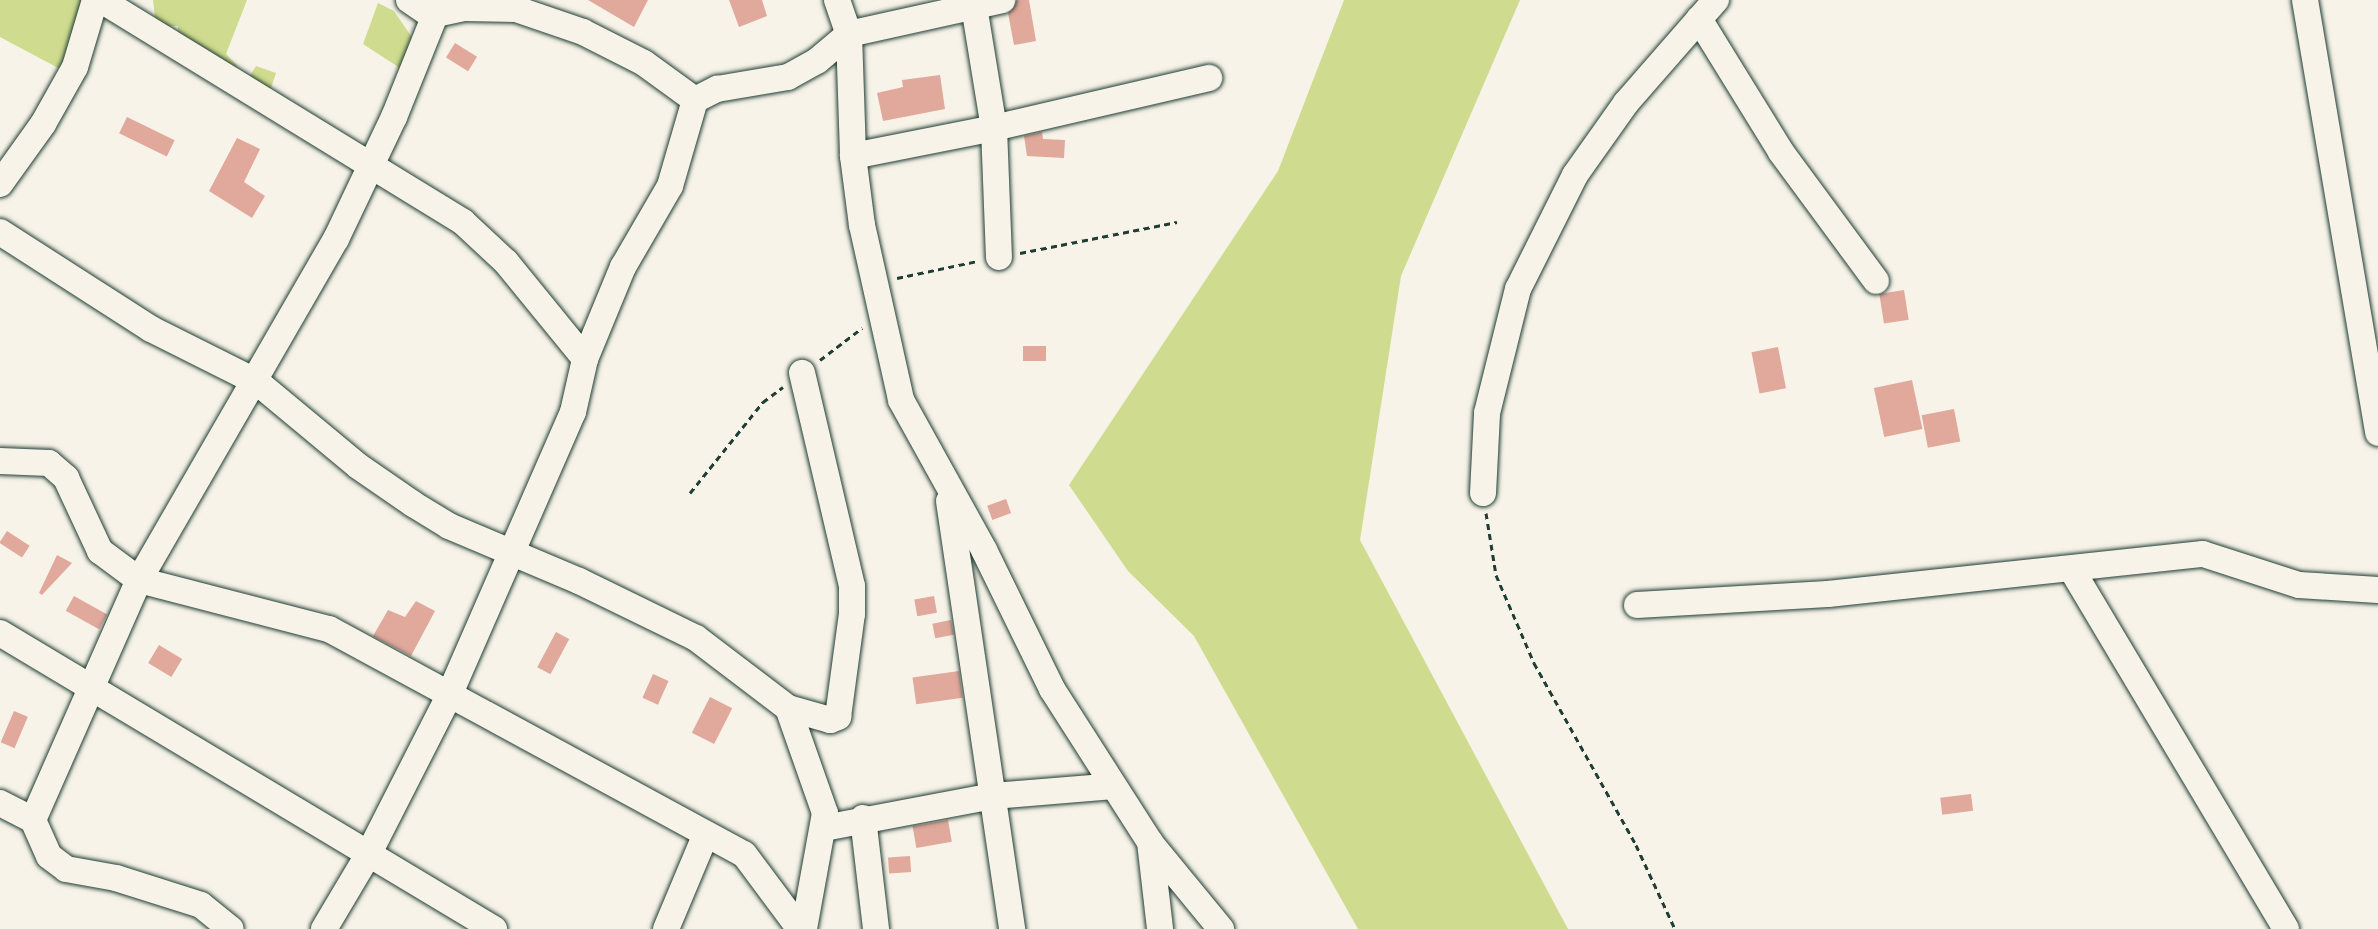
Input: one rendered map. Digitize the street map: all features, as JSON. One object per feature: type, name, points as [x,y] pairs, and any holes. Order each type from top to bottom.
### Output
[{"type":"street","points":[[0,184],[43,124],[75,66],[95,0]]},
{"type":"street","points":[[101,0],[462,222],[506,262],[585,359]]},
{"type":"street","points":[[409,0],[436,7],[516,9],[583,33],[644,63],[695,100]]},
{"type":"street","points":[[837,0],[849,34],[853,156],[880,314],[901,400],[984,550],[1052,689],[1150,842],[1221,929]]},
{"type":"street","points":[[324,929],[368,855],[448,698],[509,550],[573,412],[585,359],[623,267],[670,186],[695,100],[717,88],[788,77],[817,62],[849,34],[973,3],[1002,0]]},
{"type":"street","points":[[1483,493],[1487,413],[1518,290],[1575,175],[1626,103],[1716,0]]},
{"type":"street","points":[[2305,0],[2378,433]]},
{"type":"street","points":[[973,3],[994,128],[999,257]]},
{"type":"street","points":[[33,820],[94,690],[139,580],[256,382],[336,239],[369,165],[394,117],[436,7]]},
{"type":"street","points":[[1699,20],[1781,152],[1876,281]]},
{"type":"street","points":[[853,156],[994,128],[1209,78]]},
{"type":"street","points":[[0,232],[151,329],[256,382],[413,504],[449,526],[509,550],[696,638],[788,708],[830,720],[838,717],[852,614],[852,586],[802,373]]},
{"type":"street","points":[[0,461],[49,463],[66,478],[100,551],[139,580],[329,629],[448,698],[744,854],[802,929]]},
{"type":"street","points":[[947,485],[1012,929]]},
{"type":"street","points":[[1637,605],[1828,594],[2072,570],[2203,554],[2299,585],[2378,590]]},
{"type":"street","points":[[2072,570],[2286,929]]},
{"type":"street","points":[[0,633],[494,929]]},
{"type":"street","points":[[788,708],[825,813],[824,828],[802,929]]},
{"type":"street","points":[[824,828],[863,818],[993,796],[1114,786]]},
{"type":"street","points":[[0,803],[33,820],[49,856],[66,869],[116,878],[201,905],[231,929]]},
{"type":"street","points":[[863,818],[876,929]]},
{"type":"street","points":[[666,929],[706,834]]},
{"type":"street","points":[[1150,842],[1160,929]]},
{"type":"path","points":[[876,282],[1177,222]]},
{"type":"path","points":[[690,494],[763,402],[880,314]]},
{"type":"path","points":[[1483,493],[1496,575],[1534,663],[1636,845],[1675,929]]},
{"type":"green space","points":[[0,0],[82,0],[62,70],[0,37]]},
{"type":"green space","points":[[153,0],[247,0],[226,54],[237,65],[235,71],[248,79],[256,66],[276,73],[267,99],[178,33],[178,26],[156,26]]},
{"type":"green space","points":[[1344,0],[1520,0],[1401,276],[1360,540],[1568,929],[1358,929],[1194,636],[1128,571],[1069,485],[1278,171]]},
{"type":"green space","points":[[378,3],[394,11],[417,45],[406,72],[363,44]]},
{"type":"building","points":[[588,0],[648,0],[634,27]]},
{"type":"building","points":[[729,0],[762,0],[767,16],[739,27]]},
{"type":"building","points":[[1017,0],[1029,0],[1036,41],[1014,45],[1008,13]]},
{"type":"building","points":[[455,43],[477,57],[468,71],[446,57]]},
{"type":"building","points":[[940,75],[945,109],[883,121],[877,93],[903,87],[902,80]]},
{"type":"building","points":[[127,117],[175,140],[167,156],[119,133]]},
{"type":"building","points":[[1042,132],[1043,139],[1065,140],[1064,158],[1027,156],[1024,136]]},
{"type":"building","points":[[237,138],[260,149],[244,182],[265,196],[252,218],[209,191]]},
{"type":"building","points":[[1904,290],[1909,320],[1884,324],[1879,294]]},
{"type":"building","points":[[1023,346],[1046,346],[1046,361],[1023,361]]},
{"type":"building","points":[[1778,347],[1786,388],[1760,393],[1751,352]]},
{"type":"building","points":[[1912,380],[1922,429],[1884,437],[1874,388]]},
{"type":"building","points":[[1954,409],[1960,441],[1928,448],[1922,415]]},
{"type":"building","points":[[1006,499],[1011,513],[992,520],[987,506]]},
{"type":"building","points":[[7,531],[30,546],[22,557],[0,543]]},
{"type":"building","points":[[57,555],[72,563],[42,595],[39,593]]},
{"type":"building","points":[[74,596],[107,614],[99,629],[66,611]]},
{"type":"building","points":[[934,596],[937,613],[917,616],[914,599]]},
{"type":"building","points":[[416,601],[435,611],[411,656],[373,636],[388,610],[405,617]]},
{"type":"building","points":[[951,620],[954,635],[935,638],[932,624]]},
{"type":"building","points":[[556,632],[569,639],[550,674],[537,667]]},
{"type":"building","points":[[159,645],[182,659],[171,677],[148,663]]},
{"type":"building","points":[[959,671],[963,698],[916,704],[912,678]]},
{"type":"building","points":[[653,674],[669,681],[658,705],[642,698]]},
{"type":"building","points":[[710,697],[732,708],[714,744],[692,733]]},
{"type":"building","points":[[14,711],[28,717],[15,748],[1,742]]},
{"type":"building","points":[[1971,794],[1973,811],[1942,815],[1940,798]]},
{"type":"building","points":[[948,820],[952,842],[916,848],[913,826]]},
{"type":"building","points":[[910,856],[911,872],[889,873],[888,858]]}]
